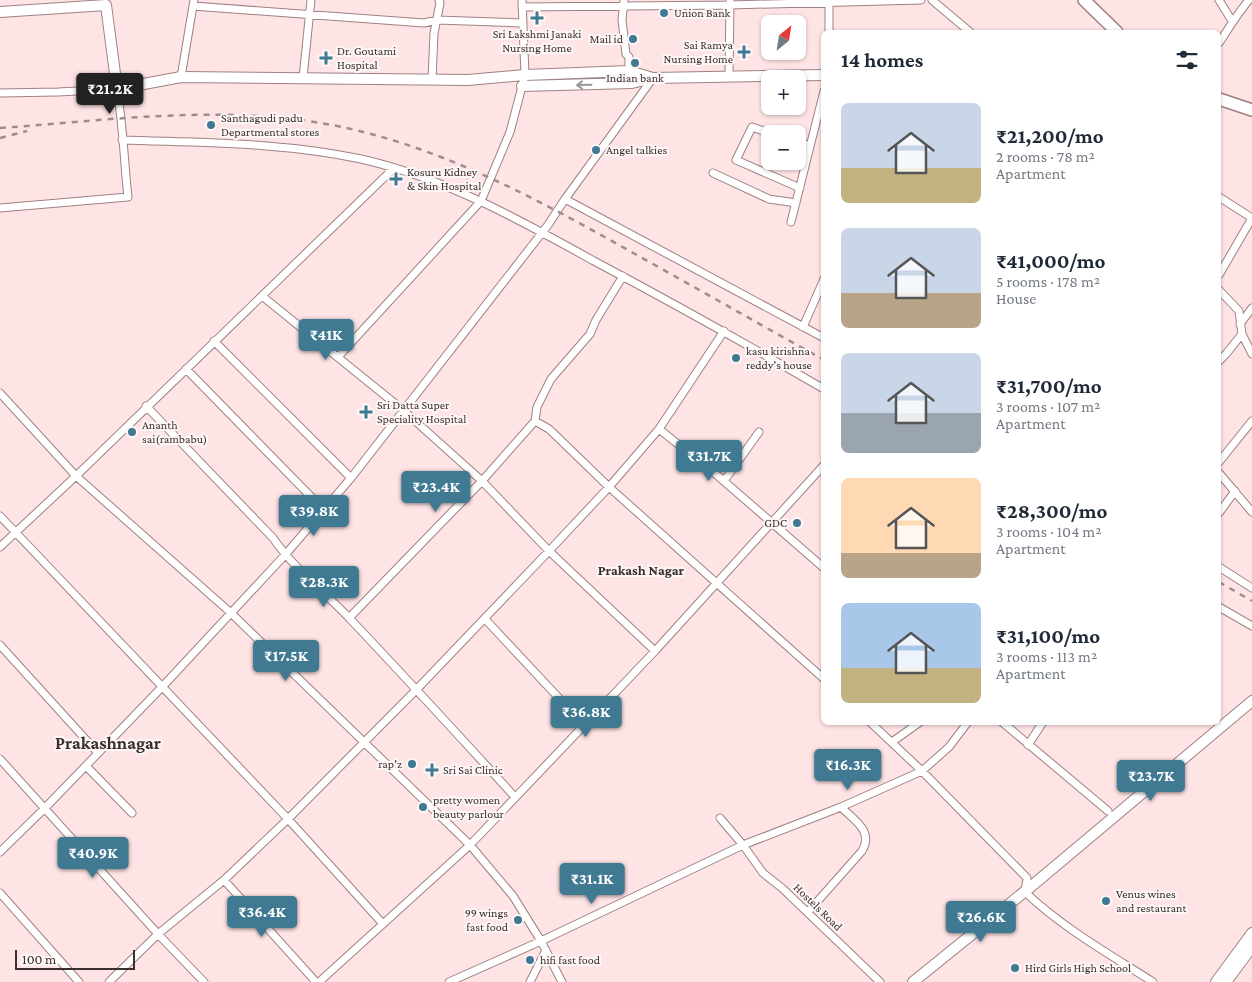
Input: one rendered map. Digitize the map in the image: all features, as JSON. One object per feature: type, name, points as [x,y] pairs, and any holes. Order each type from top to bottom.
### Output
[{"type":"highway","points":[[1084,0],[1115,30]]},
{"type":"highway","points":[[1221,100],[1252,110]]},
{"type":"main road","points":[[0,12],[106,3],[117,89],[181,77],[468,80],[525,75],[630,71],[652,78]]},
{"type":"main road","points":[[522,86],[632,83],[652,78],[821,76]]},
{"type":"main road","points":[[913,982],[1025,892],[1252,701]]},
{"type":"main road","points":[[1216,982],[1252,933]]},
{"type":"main road","points":[[1226,982],[1252,947]]},
{"type":"street","points":[[303,78],[311,0]]},
{"type":"street","points":[[432,80],[434,33],[439,0]]},
{"type":"street","points":[[338,357],[481,201],[510,132],[525,75],[522,3],[921,0]]},
{"type":"street","points":[[932,0],[968,30]]},
{"type":"street","points":[[1219,0],[1232,21]]},
{"type":"street","points":[[1221,39],[1249,0]]},
{"type":"street","points":[[829,1],[829,30]]},
{"type":"street","points":[[729,77],[730,2]]},
{"type":"street","points":[[181,77],[194,3],[424,22],[437,20],[522,23]]},
{"type":"street","points":[[624,3],[622,20],[632,83]]},
{"type":"street","points":[[0,852],[163,686],[351,478],[542,232],[652,78]]},
{"type":"street","points":[[0,93],[117,89],[121,112],[128,196],[0,208]]},
{"type":"street","points":[[792,222],[810,146],[821,111]]},
{"type":"street","points":[[761,130],[752,127],[736,160],[800,188]]},
{"type":"street","points":[[122,140],[264,145],[360,159],[434,182],[481,201],[542,232],[724,331],[821,387]]},
{"type":"street","points":[[806,145],[810,146]]},
{"type":"street","points":[[0,547],[76,476],[146,406],[394,168]]},
{"type":"street","points":[[713,173],[769,199],[796,203]]},
{"type":"street","points":[[1221,197],[1252,218],[1221,272]]},
{"type":"street","points":[[565,198],[821,336]]},
{"type":"street","points":[[349,618],[482,481],[535,421],[537,408],[551,378],[590,334],[596,320],[623,276]]},
{"type":"street","points":[[803,327],[821,286]]},
{"type":"street","points":[[1221,292],[1239,311],[1242,334],[1252,354]]},
{"type":"street","points":[[262,296],[403,410],[482,481],[550,551],[655,651]]},
{"type":"street","points":[[1240,324],[1252,308]]},
{"type":"street","points":[[109,982],[158,934],[224,880],[288,819],[417,690],[550,551],[609,487],[658,428],[724,331]]},
{"type":"street","points":[[1221,359],[1242,334]]},
{"type":"street","points":[[214,341],[351,478]]},
{"type":"street","points":[[186,368],[324,510]]},
{"type":"street","points":[[0,393],[76,476],[231,612],[470,845],[513,896],[542,941],[562,982]]},
{"type":"street","points":[[146,406],[274,538],[284,554],[349,618],[516,797]]},
{"type":"street","points":[[535,421],[549,429],[609,487],[821,676]]},
{"type":"street","points":[[1221,460],[1252,421]]},
{"type":"street","points":[[658,428],[724,481],[821,565]]},
{"type":"street","points":[[724,481],[759,432]]},
{"type":"street","points":[[224,880],[317,982],[470,845],[655,651],[821,468]]},
{"type":"street","points":[[1221,475],[1252,512]]},
{"type":"street","points":[[1221,510],[1235,491]]},
{"type":"street","points":[[0,516],[288,819],[383,924]]},
{"type":"street","points":[[1221,567],[1252,588]]},
{"type":"street","points":[[1221,608],[1252,626]]},
{"type":"street","points":[[485,619],[584,725]]},
{"type":"street","points":[[0,645],[98,753]]},
{"type":"street","points":[[873,725],[922,771],[1027,878],[1025,892],[1064,925],[1153,982]]},
{"type":"street","points":[[892,742],[916,725]]},
{"type":"street","points":[[449,982],[542,941],[743,845],[841,807],[922,771],[949,748],[966,725]]},
{"type":"street","points":[[1005,725],[1108,810]]},
{"type":"street","points":[[1028,745],[1041,725]]},
{"type":"street","points":[[0,759],[158,934],[204,982]]},
{"type":"street","points":[[86,766],[132,813]]},
{"type":"street","points":[[808,912],[867,843],[866,832],[841,807]]},
{"type":"street","name":"Hostels Road","points":[[720,818],[763,873],[808,912],[880,982]]},
{"type":"street","points":[[0,893],[79,982]]},
{"type":"street","points":[[530,982],[546,950]]},
{"type":"railway","points":[[0,128],[150,116],[263,116],[345,128],[389,139],[474,170],[555,210],[821,358]]},
{"type":"railway","points":[[0,138],[27,131]]},
{"type":"railway","points":[[1221,583],[1252,601]]},
{"type":"place","name":"Union Bank","points":[[664,13]]},
{"type":"place","name":"Sri Lakshmi Janaki Nursing Home","points":[[537,18]]},
{"type":"place","name":"Mail id","points":[[633,39]]},
{"type":"place","name":"Sai Ramya Nursing Home","points":[[744,52]]},
{"type":"place","name":"Dr. Goutami Hospital","points":[[326,58]]},
{"type":"place","name":"Indian bank","points":[[635,63]]},
{"type":"place","name":"Santhagudi padu Departmental stores","points":[[211,125]]},
{"type":"place","name":"Angel talkies","points":[[596,150]]},
{"type":"place","name":"Kosuru Kidney & Skin Hospital","points":[[396,179]]},
{"type":"place","name":"kasu kirishna reddy's house","points":[[736,358]]},
{"type":"place","name":"Sri Datta Super Speciality Hospital","points":[[366,412]]},
{"type":"place","name":"Ananth sai(rambabu)","points":[[132,432]]},
{"type":"place","name":"GDC","points":[[797,523]]},
{"type":"place","name":"rap'z","points":[[412,764]]},
{"type":"place","name":"Sri Sai Clinic","points":[[432,770]]},
{"type":"place","name":"pretty women beauty parlour","points":[[423,807]]},
{"type":"place","name":"Venus wines and restaurant","points":[[1106,901]]},
{"type":"place","name":"99 wings fast food","points":[[518,920]]},
{"type":"place","name":"hifi fast food","points":[[530,960]]},
{"type":"place","name":"Hird Girls High School","points":[[1015,968]]},
{"type":"district","name":"Prakash Nagar","points":[[641,570]]},
{"type":"district","name":"Prakashnagar","points":[[108,743]]}]
